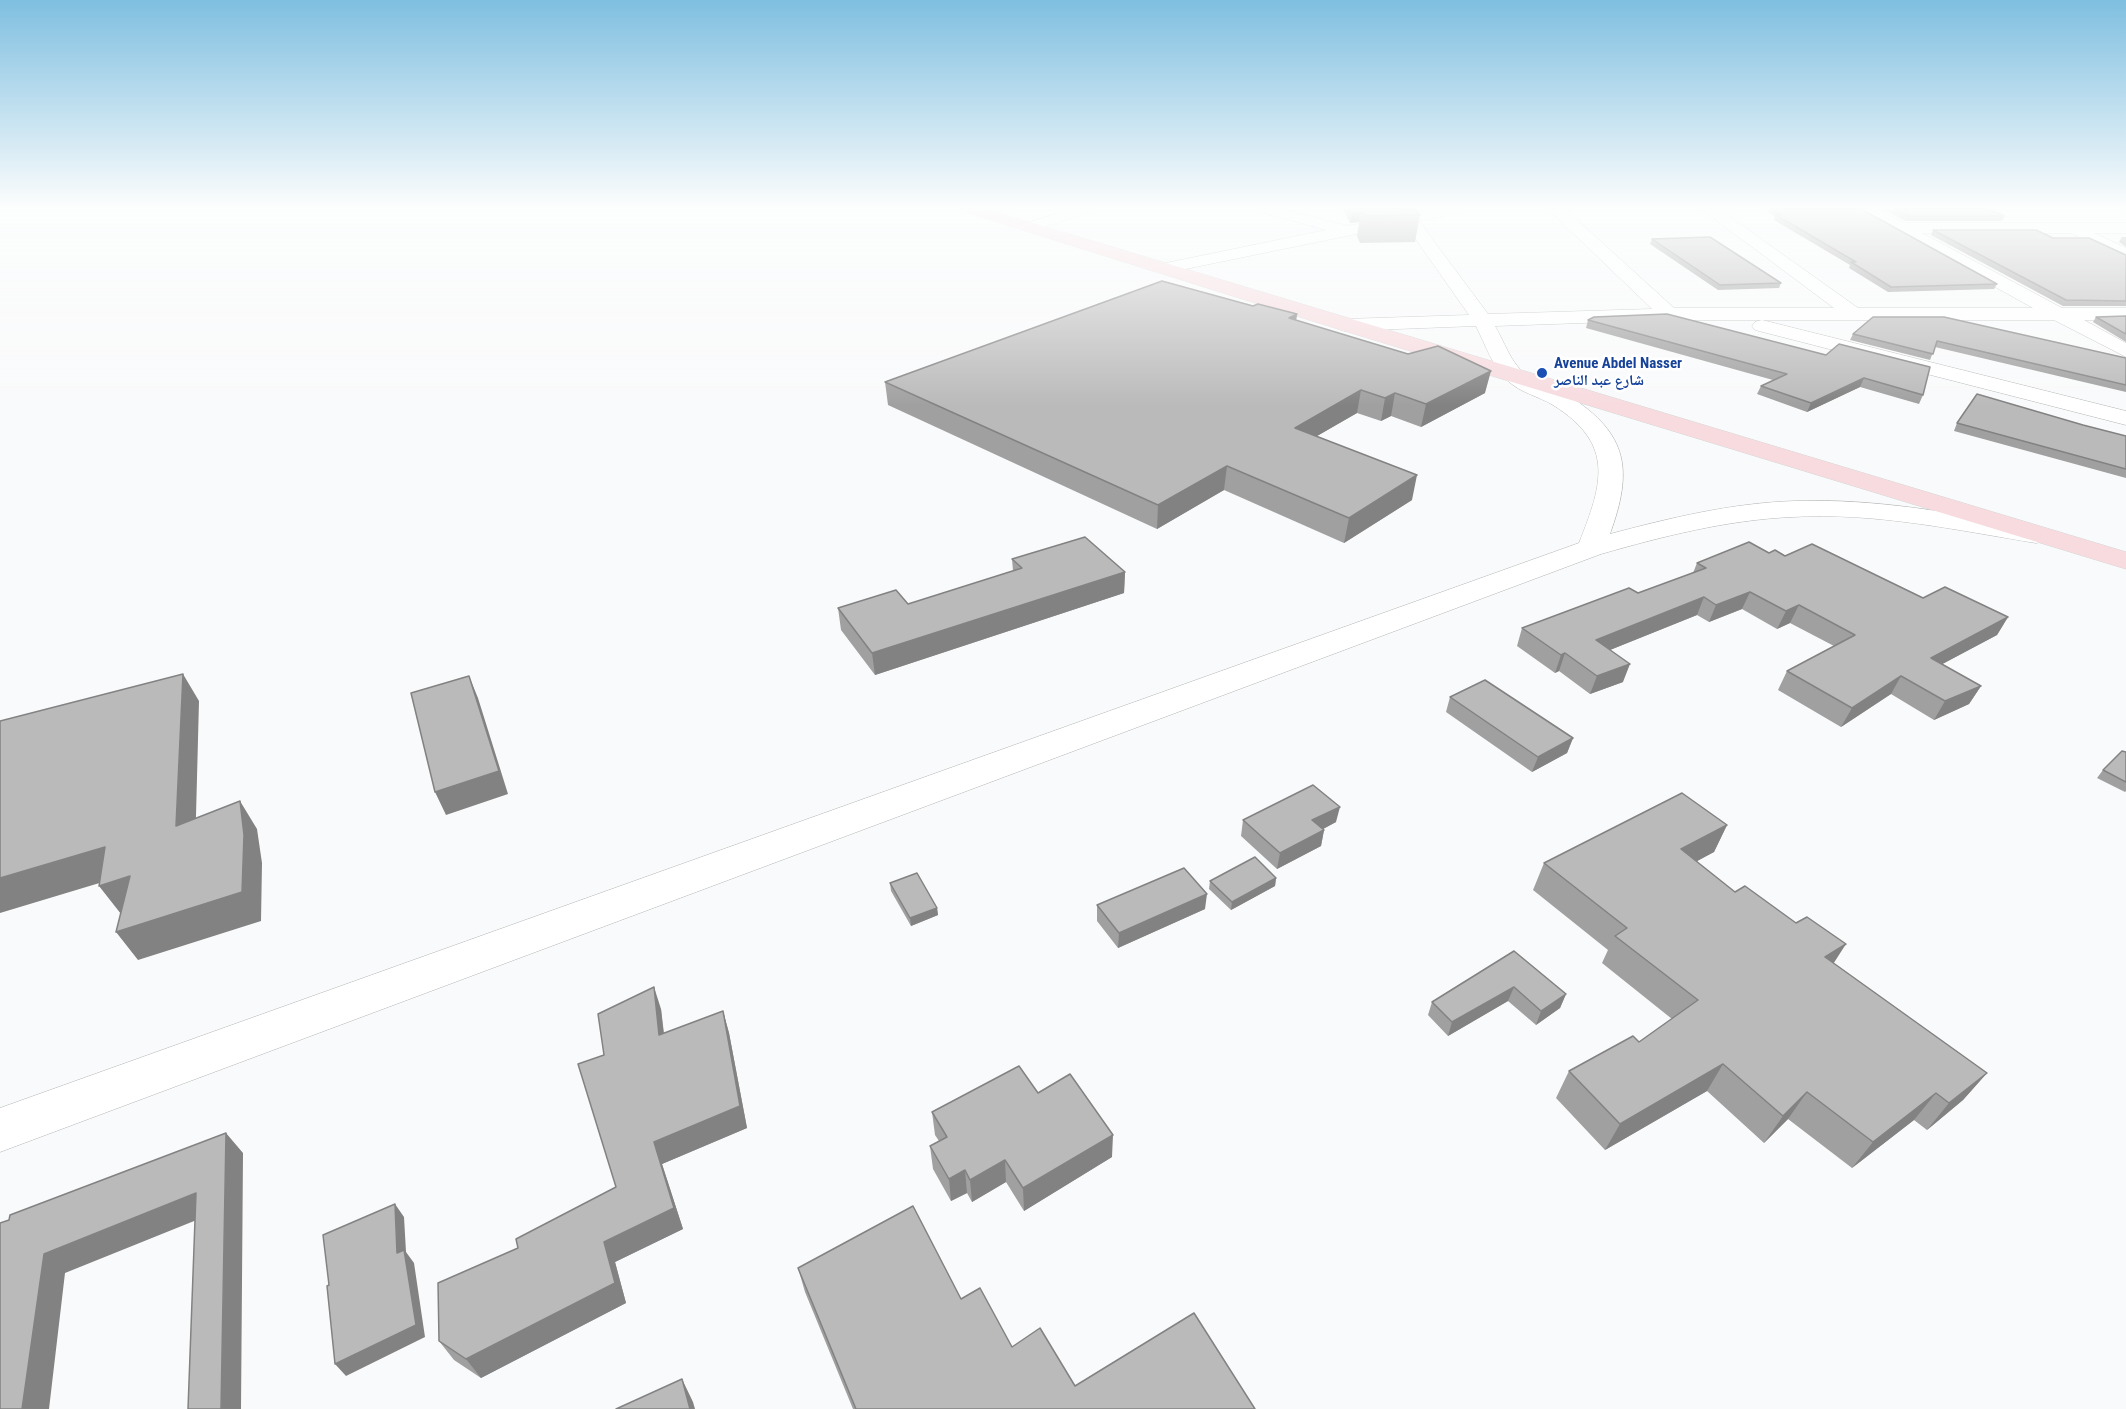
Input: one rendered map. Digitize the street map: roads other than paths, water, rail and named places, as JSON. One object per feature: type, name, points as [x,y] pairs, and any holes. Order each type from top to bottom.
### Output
[{"type":"main road","points":[[1187,275],[1345,325],[2126,561]]},
{"type":"street","points":[[1450,275],[1483,321],[1513,375],[1560,400],[1582,416],[1601,436],[1611,456],[1614,479],[1591,548]]},
{"type":"street","points":[[1627,275],[1669,314]]},
{"type":"street","points":[[1800,275],[1854,314]]},
{"type":"street","points":[[1986,275],[2126,351]]},
{"type":"street","points":[[1345,325],[1669,314],[2126,314]]},
{"type":"street","points":[[1714,314],[2126,418]]},
{"type":"street","points":[[0,1130],[1591,548],[1704,518],[1762,511],[1873,513],[2046,537]]},
{"type":"place","name":"Avenue Abdel Nasser شارع عبد الناصر","points":[[1542,373]]}]
